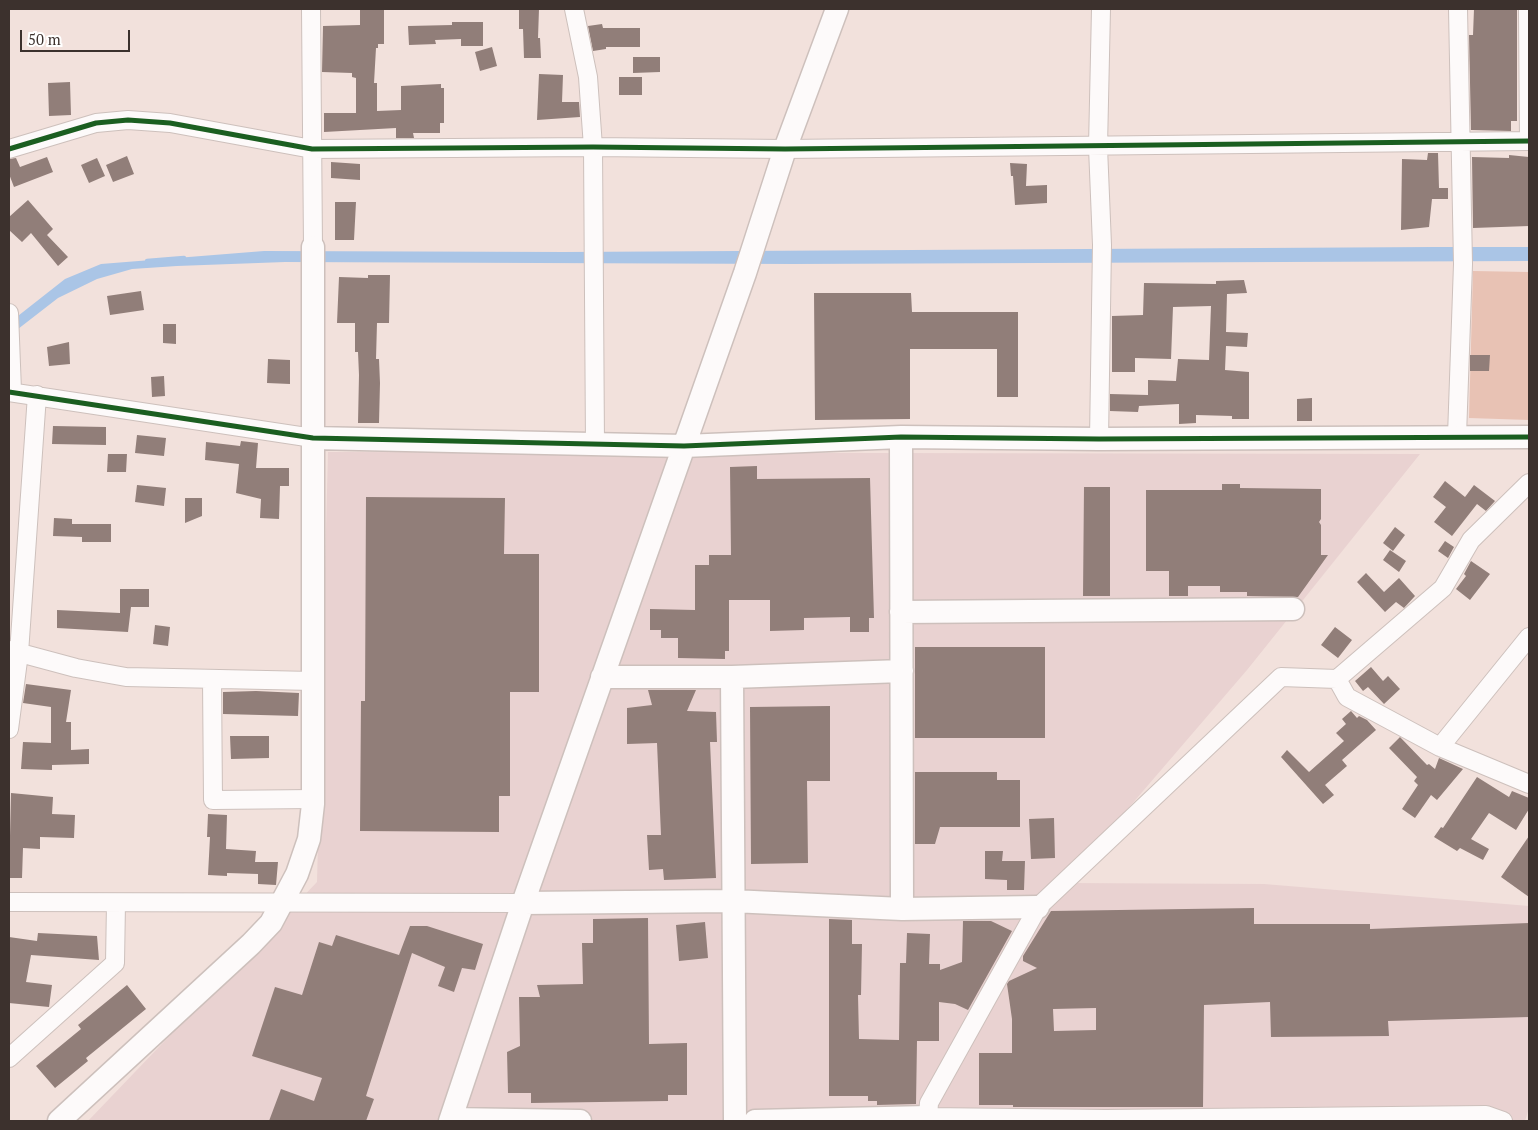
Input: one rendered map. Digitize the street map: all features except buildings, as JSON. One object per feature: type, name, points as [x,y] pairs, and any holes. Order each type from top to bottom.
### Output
[{"type":"street","points":[[59,1121],[251,944],[271,923],[297,874],[309,839],[313,799],[314,270],[312,9]]},
{"type":"street","points":[[574,9],[588,77],[593,147],[596,270],[595,445]]},
{"type":"street","points":[[580,1121],[450,1120],[523,903],[745,273],[785,149],[837,9]]},
{"type":"street","points":[[1099,439],[1102,245],[1098,147],[1101,9]]},
{"type":"street","points":[[1457,436],[1463,264],[1458,9]]},
{"type":"street","points":[[9,149],[96,124],[128,120],[170,123],[284,146],[312,149],[593,147],[785,149],[1529,142],[1528,9]]},
{"type":"street","points":[[9,317],[12,353],[10,391],[313,438],[684,446],[901,437],[1099,439],[1529,437]]},
{"type":"street","points":[[9,729],[37,395]]},
{"type":"street","points":[[901,437],[902,909]]},
{"type":"street","points":[[923,1118],[929,1103],[1038,907],[1281,678],[1337,679],[1444,588],[1471,540],[1529,483]]},
{"type":"street","points":[[901,612],[1293,609]]},
{"type":"street","points":[[1440,747],[1529,637]]},
{"type":"street","points":[[14,652],[76,668],[126,677],[313,681]]},
{"type":"street","points":[[602,677],[732,677],[902,671]]},
{"type":"street","points":[[732,677],[732,901],[735,1121]]},
{"type":"street","points":[[212,679],[213,800],[313,799]]},
{"type":"street","points":[[1337,679],[1347,697],[1440,747],[1529,784]]},
{"type":"street","points":[[9,902],[281,904],[732,901],[902,909],[1038,907]]},
{"type":"street","points":[[9,1058],[115,963],[116,903]]},
{"type":"street","points":[[755,1121],[923,1118],[1106,1120],[1486,1115],[1503,1121]]},
{"type":"shaded area","points":[[1473,271],[1529,272],[1529,420],[1469,418]]},
{"type":"shaded area","points":[[328,452],[1420,454],[1247,670],[1064,883],[1264,884],[1529,906],[1529,1108],[1525,1121],[88,1121],[317,882]]},
{"type":"water","points":[[1529,247],[1529,261],[793,264],[285,262],[177,266],[132,269],[97,279],[58,298],[9,336],[9,323],[65,279],[101,264],[264,251],[565,252]]},
{"type":"waterway","points":[[147,261],[184,258]]},
{"type":"cycle path","points":[[9,149],[96,123],[128,120],[170,123],[312,149],[593,147],[785,149],[1529,141]]},
{"type":"cycle path","points":[[9,392],[313,438],[684,446],[901,437],[1099,439],[1529,437]]}]
